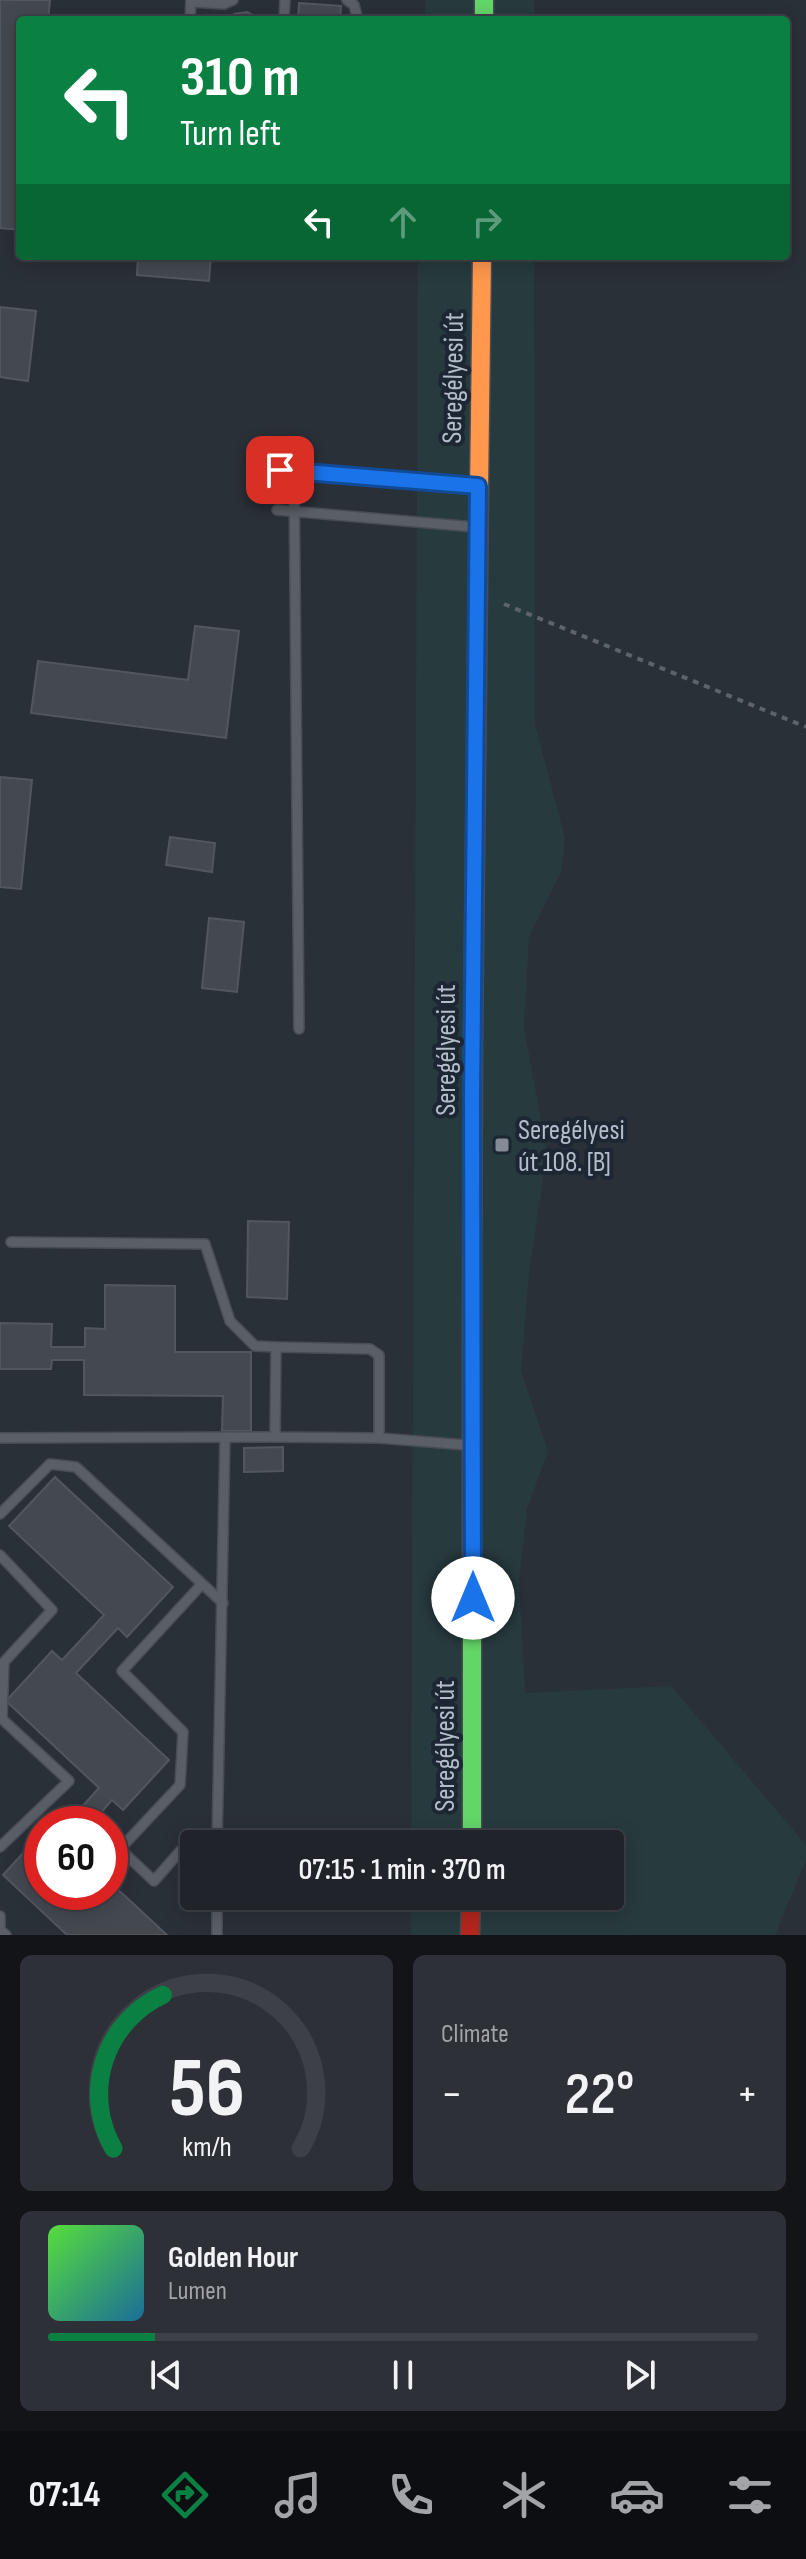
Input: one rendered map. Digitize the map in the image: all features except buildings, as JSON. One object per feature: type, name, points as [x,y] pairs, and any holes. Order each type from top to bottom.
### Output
[{"type":"main road","name":"Seregélyesi út","points":[[472,1830],[476,593],[482,260]]},
{"type":"main road","points":[[470,1935],[471,1910]]},
{"type":"lane","points":[[191,1],[224,4],[233,0]]},
{"type":"lane","points":[[280,470],[478,486]]},
{"type":"lane","points":[[294,471],[299,1029]]},
{"type":"lane","points":[[277,510],[478,527]]},
{"type":"lane","points":[[11,1242],[205,1244],[230,1321],[255,1346],[370,1349],[379,1355],[379,1438]]},
{"type":"lane","points":[[275,1437],[276,1347]]},
{"type":"lane","points":[[217,1830],[225,1437]]},
{"type":"lane","points":[[0,1438],[379,1438],[473,1445]]},
{"type":"lane","points":[[0,1514],[50,1464],[76,1467],[223,1603]]},
{"type":"lane","points":[[0,1555],[52,1610],[4,1662],[2,1719],[69,1781],[0,1847]]},
{"type":"lane","points":[[180,1851],[154,1881],[120,1849],[180,1785],[183,1732],[122,1671],[202,1584]]},
{"type":"lane","points":[[217,1910],[217,1935]]},
{"type":"lane","points":[[0,1916],[0,1930],[6,1935]]},
{"type":"path","points":[[476,593],[806,727]]},
{"type":"green space","points":[[426,0],[534,0],[534,16],[425,16]]},
{"type":"green space","points":[[418,260],[534,260],[535,724],[565,838],[562,870],[529,937],[524,1028],[547,1152],[529,1273],[521,1371],[548,1451],[527,1509],[519,1580],[525,1693],[671,1686],[806,1845],[806,1860],[775,1935],[411,1935],[411,1910],[624,1910],[624,1830],[411,1830]]},
{"type":"traffic: fast","points":[[484,0],[484,16]]},
{"type":"traffic: fast","points":[[472,1352],[472,1830]]},
{"type":"traffic: slow","points":[[479,493],[482,260]]},
{"type":"traffic: slow","points":[[472,1352],[473,1038]]},
{"type":"traffic: jam","points":[[473,1038],[479,493]]},
{"type":"traffic: jam","points":[[470,1935],[471,1910]]},
{"type":"place","name":"Seregélyesi út 108. [B]","points":[[502,1145]]},
{"type":"route","points":[[280,470],[478,486],[472,1098],[473,1598]]}]
